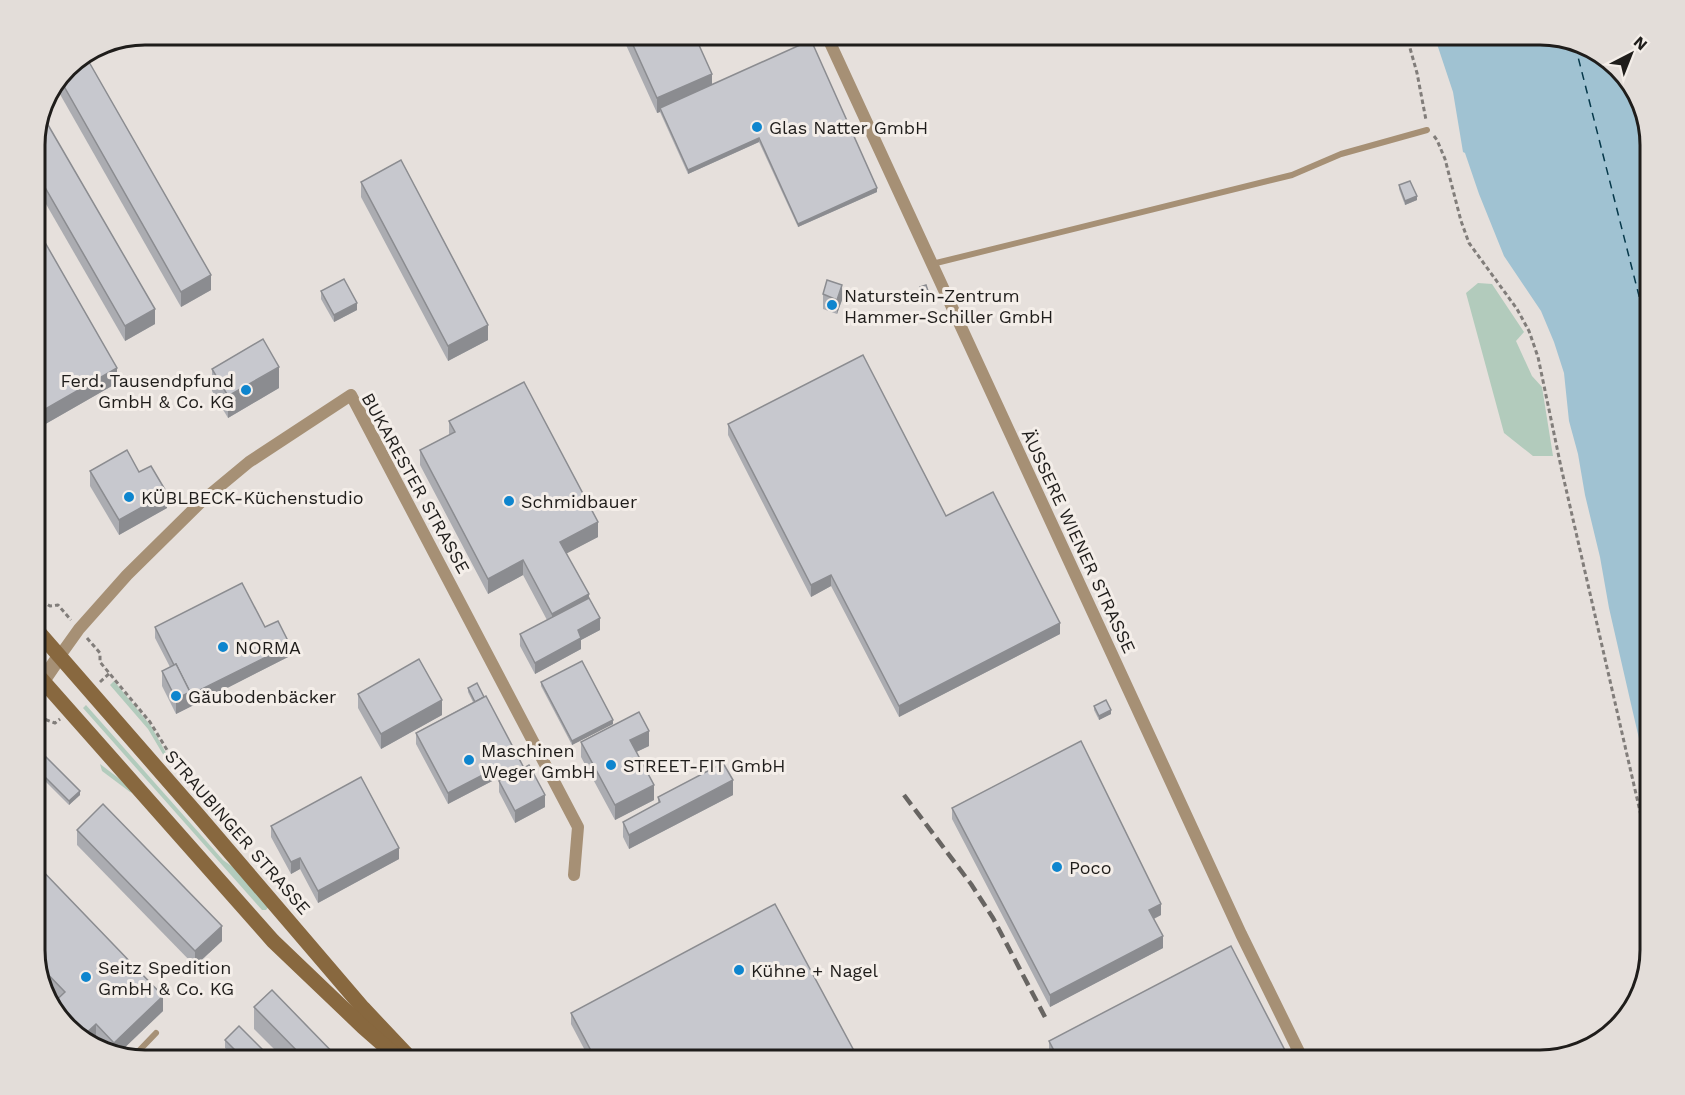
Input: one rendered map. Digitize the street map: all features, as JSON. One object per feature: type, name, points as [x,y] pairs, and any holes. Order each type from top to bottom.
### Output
[{"type":"main road","name":"STRAUBINGER STRASSE","points":[[45,640],[363,1008],[403,1050]]},
{"type":"main road","points":[[45,691],[273,941],[355,1020],[390,1050]]},
{"type":"street","name":"ÄUSSERE WIENER STRASSE","points":[[831,45],[1241,934],[1298,1050]]},
{"type":"street","name":"BUKARESTER STRASSE","points":[[59,657],[79,629],[127,575],[202,501],[249,462],[351,395],[578,827],[574,875]]},
{"type":"street","points":[[45,673],[59,657]]},
{"type":"lane","points":[[932,264],[1292,176],[1341,154],[1427,129]]},
{"type":"lane","points":[[140,1050],[156,1033]]},
{"type":"path","points":[[1409,45],[1417,73],[1427,129],[1437,140],[1445,159],[1469,243],[1516,309],[1529,331],[1538,357],[1640,811]]},
{"type":"path","points":[[45,603],[50,606],[58,605],[100,653],[100,662],[150,722],[172,758]]},
{"type":"path","points":[[45,719],[55,723]]},
{"type":"green space","points":[[1478,283],[1492,284],[1524,332],[1516,341],[1532,376],[1542,387],[1553,456],[1533,456],[1504,433],[1466,293]]},
{"type":"green space","points":[[114,681],[151,726],[175,769],[164,756],[148,729],[110,685]]},
{"type":"green space","points":[[86,705],[223,860],[247,877],[270,905],[266,910],[262,910],[83,708]]},
{"type":"green space","points":[[100,764],[125,783],[133,793],[102,771]]},
{"type":"water","points":[[1437,45],[1540,45],[1566,48],[1584,55],[1601,66],[1601,84],[1619,84],[1635,113],[1640,146],[1640,743],[1569,421],[1564,373],[1541,311],[1504,256],[1463,152],[1453,92]]},
{"type":"building","points":[[633,45],[699,45],[712,74],[657,98]]},
{"type":"building","name":"Glas Natter GmbH","points":[[800,45],[813,45],[877,188],[798,224],[759,138],[688,170],[660,108]]},
{"type":"building","points":[[89,63],[211,275],[181,292],[64,87],[74,74]]},
{"type":"building","points":[[47,124],[155,309],[125,326],[45,187]]},
{"type":"building","points":[[401,160],[488,325],[448,346],[361,182]]},
{"type":"building","points":[[1410,181],[1417,196],[1405,201],[1399,185]]},
{"type":"building","points":[[45,242],[117,368],[45,409]]},
{"type":"building","points":[[344,279],[357,303],[334,315],[321,291]]},
{"type":"building","points":[[827,280],[842,285],[837,300],[823,294]]},
{"type":"building","points":[[926,285],[928,291],[922,293],[920,287]]},
{"type":"building","points":[[263,339],[279,367],[228,396],[212,369]]},
{"type":"building","points":[[863,355],[946,516],[993,492],[1060,623],[899,706],[831,575],[811,585],[728,424]]},
{"type":"building","name":"Schmidbauer","points":[[524,382],[598,522],[560,542],[589,594],[552,614],[523,560],[488,579],[420,450],[455,432],[449,421]]},
{"type":"building","name":"KÜBLBECK-Küchenstudio","points":[[127,450],[139,472],[151,466],[167,493],[119,520],[90,471]]},
{"type":"building","name":"NORMA","points":[[242,583],[265,627],[278,621],[290,645],[190,695],[155,627]]},
{"type":"building","points":[[589,598],[600,618],[578,630],[581,638],[535,663],[520,634]]},
{"type":"building","points":[[419,659],[442,700],[381,734],[358,694]]},
{"type":"building","points":[[582,661],[613,720],[572,741],[541,682]]},
{"type":"building","points":[[176,664],[190,692],[176,699],[162,671]]},
{"type":"building","points":[[477,683],[484,697],[475,702],[468,688]]},
{"type":"building","name":"Maschinen Weger GmbH","points":[[486,696],[524,768],[529,765],[545,795],[515,811],[499,781],[504,778],[498,767],[448,793],[416,733]]},
{"type":"building","points":[[1106,700],[1111,710],[1099,716],[1094,706]]},
{"type":"building","name":"STREET-FIT GmbH","points":[[639,712],[649,731],[630,740],[654,785],[615,805],[581,742]]},
{"type":"building","name":"Poco","points":[[1081,741],[1161,904],[1149,910],[1163,936],[1050,995],[952,808]]},
{"type":"building","points":[[45,756],[80,791],[69,801],[45,777]]},
{"type":"building","points":[[723,763],[733,780],[629,835],[623,822],[660,802],[658,797]]},
{"type":"building","points":[[361,777],[399,848],[318,891],[300,858],[291,862],[271,826]]},
{"type":"building","points":[[103,804],[222,926],[195,951],[77,830]]},
{"type":"building","points":[[45,873],[163,996],[114,1043],[96,1024],[88,1031],[74,1021],[58,999],[65,992],[48,975],[47,969]]},
{"type":"building","name":"Kühne + Nagel","points":[[775,904],[854,1050],[591,1050],[571,1013]]},
{"type":"building","points":[[1231,946],[1285,1050],[1054,1050],[1049,1041]]},
{"type":"building","points":[[272,990],[330,1050],[296,1050],[254,1007]]},
{"type":"building","points":[[239,1026],[263,1050],[235,1050],[225,1040]]},
{"type":"ferry route","points":[[1577,52],[1640,300]]},
{"type":"railway","points":[[904,795],[971,884],[993,918],[1045,1017]]},
{"type":"place","name":"Glas Natter GmbH","points":[[757,127]]},
{"type":"place","name":"Naturstein-Zentrum Hammer-Schiller GmbH","points":[[832,305]]},
{"type":"place","name":"Ferd. Tausendpfund GmbH & Co. KG","points":[[246,390]]},
{"type":"place","name":"KÜBLBECK-Küchenstudio","points":[[129,497]]},
{"type":"place","name":"Schmidbauer","points":[[509,501]]},
{"type":"place","name":"NORMA","points":[[223,647]]},
{"type":"place","name":"Gäubodenbäcker","points":[[176,696]]},
{"type":"place","name":"Maschinen Weger GmbH","points":[[469,760]]},
{"type":"place","name":"STREET-FIT GmbH","points":[[611,765]]},
{"type":"place","name":"Poco","points":[[1057,867]]},
{"type":"place","name":"Kühne + Nagel","points":[[739,970]]},
{"type":"place","name":"Seitz Spedition GmbH & Co. KG","points":[[86,977]]}]
